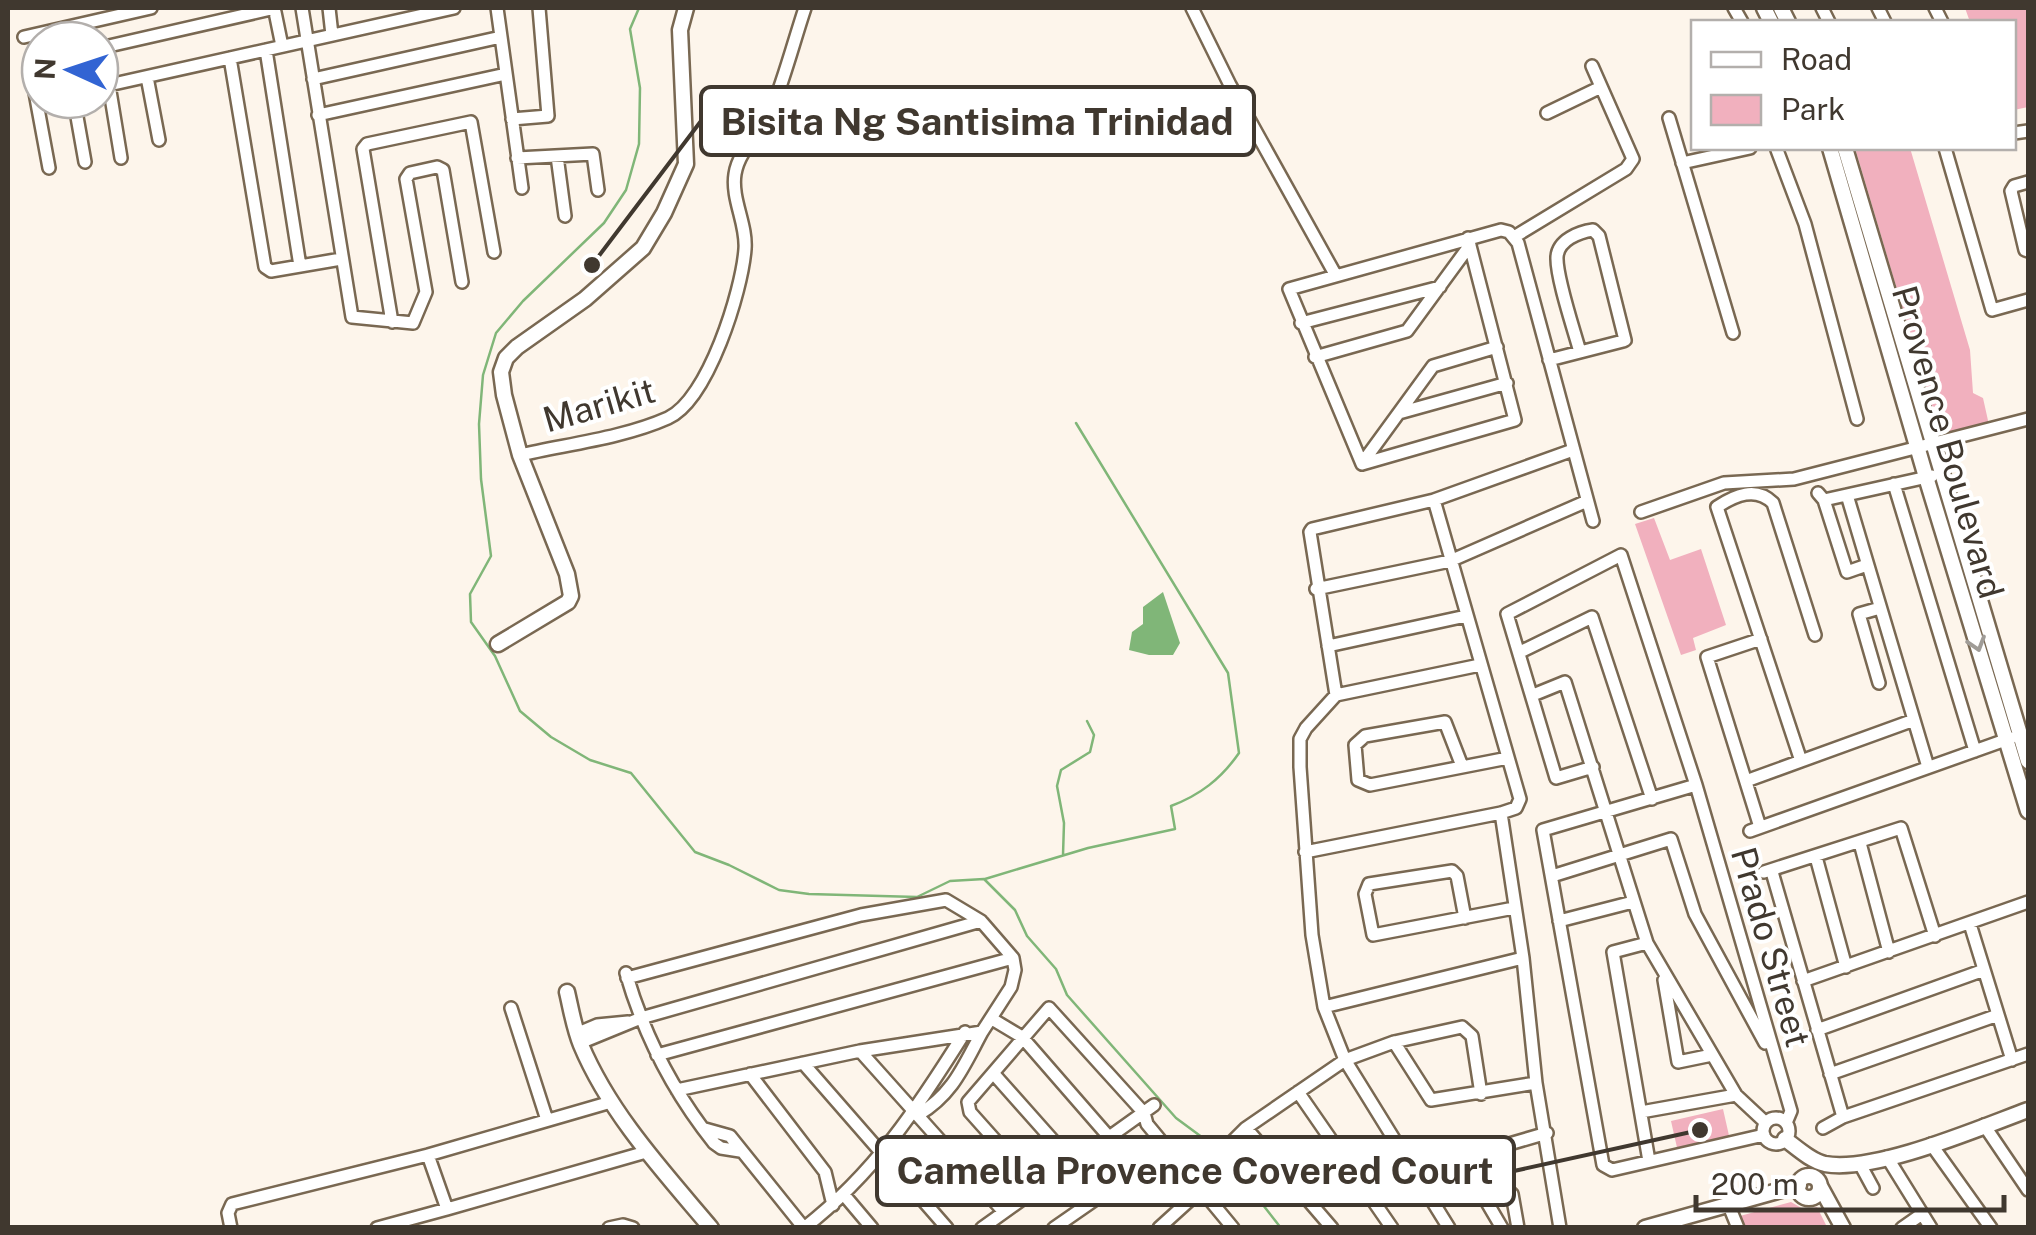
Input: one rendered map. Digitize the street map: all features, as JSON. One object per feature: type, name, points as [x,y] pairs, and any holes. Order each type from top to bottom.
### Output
[{"type":"street","points":[[98,20],[150,8]]},
{"type":"street","points":[[302,8],[352,317],[413,323],[426,292],[406,179],[410,173],[437,167],[443,170],[462,282]]},
{"type":"street","points":[[329,8],[332,35]]},
{"type":"street","points":[[120,83],[454,8]]},
{"type":"street","points":[[498,8],[522,188]]},
{"type":"street","points":[[512,118],[548,116],[539,8]]},
{"type":"street","points":[[498,644],[572,596],[520,456],[504,395],[502,372],[506,358],[586,299],[642,248],[664,213],[686,164],[680,30],[686,8]]},
{"type":"street","name":"Marikit","points":[[520,456],[669,418],[701,379],[727,328],[745,251],[745,227],[735,172],[771,112],[805,8]]},
{"type":"street","points":[[1192,8],[1335,274]]},
{"type":"street","points":[[120,44],[271,10],[275,12],[282,46]]},
{"type":"street","points":[[312,79],[501,36]]},
{"type":"street","points":[[266,50],[300,266]]},
{"type":"street","points":[[230,58],[265,267],[271,271],[341,259]]},
{"type":"street","points":[[1514,237],[1633,159],[1592,66]]},
{"type":"street","points":[[318,116],[506,74]]},
{"type":"street","points":[[147,77],[159,140]]},
{"type":"street","points":[[1547,113],[1601,87]]},
{"type":"street","points":[[1669,118],[1733,333]]},
{"type":"street","points":[[42,120],[48,168]]},
{"type":"street","points":[[78,120],[85,162]]},
{"type":"street","points":[[112,120],[121,158]]},
{"type":"street","points":[[392,322],[364,149],[367,144],[471,122],[494,252]]},
{"type":"street","points":[[1682,163],[1741,150]]},
{"type":"street","points":[[1775,150],[1805,224],[1857,419]]},
{"type":"street","name":"Provence Boulevard","points":[[1831,150],[1925,446]]},
{"type":"street","name":"Provence Boulevard","points":[[1846,150],[1933,475],[2013,738],[2028,811]]},
{"type":"street","points":[[1945,150],[1986,312],[2028,300]]},
{"type":"street","points":[[517,158],[595,155],[598,190]]},
{"type":"street","points":[[557,156],[565,216]]},
{"type":"street","points":[[2028,182],[2014,186],[2011,192],[2028,251]]},
{"type":"street","points":[[1362,464],[1289,289],[1501,230],[1514,237],[1593,521]]},
{"type":"street","points":[[1549,360],[1623,341],[1625,337],[1599,236],[1594,230],[1565,242],[1557,258],[1580,352]]},
{"type":"street","points":[[1315,357],[1407,330],[1469,241]]},
{"type":"street","points":[[1362,464],[1514,421],[1516,417],[1469,241]]},
{"type":"street","points":[[1301,323],[1440,287]]},
{"type":"street","points":[[1362,464],[1433,366],[1497,348]]},
{"type":"street","points":[[1399,414],[1507,383]]},
{"type":"street","points":[[1641,512],[1724,483],[1794,479],[2028,418]]},
{"type":"street","points":[[1336,695],[1315,589],[1312,528],[1434,500],[1573,450]]},
{"type":"street","points":[[1868,565],[1842,574],[1821,497],[1847,495],[1933,475]]},
{"type":"street","points":[[1894,484],[1975,751]]},
{"type":"street","points":[[1801,761],[1718,507],[1732,498],[1753,493],[1767,497],[1776,511],[1814,635]]},
{"type":"street","points":[[1847,495],[1928,768]]},
{"type":"street","points":[[1305,852],[1501,813],[1516,808],[1520,800],[1434,500]]},
{"type":"street","points":[[1315,589],[1450,560],[1587,501]]},
{"type":"street","name":"Prado Street","points":[[1520,652],[1506,614],[1621,555],[1696,785],[1791,1110],[1786,1122]]},
{"type":"street","points":[[1880,608],[1859,614],[1875,686],[1900,676]]},
{"type":"street","points":[[1328,646],[1466,616]]},
{"type":"street","points":[[1593,767],[1556,778],[1520,652],[1592,617],[1652,799]]},
{"type":"street","points":[[1761,639],[1707,657],[1746,781],[1755,829],[2013,738]]},
{"type":"street","points":[[1449,1228],[1345,1060],[1324,1007],[1312,935],[1300,740],[1336,695],[1480,665]]},
{"type":"street","points":[[1534,695],[1565,682],[1648,943],[1736,1095],[1773,1143],[1785,1140]]},
{"type":"street","points":[[1746,781],[1914,720]]},
{"type":"street","points":[[1462,766],[1445,722],[1365,736],[1355,745],[1358,780],[1363,784],[1508,758]]},
{"type":"street","name":"Provence Boulevard","points":[[2013,738],[2028,761]]},
{"type":"street","points":[[1696,785],[1543,830],[1604,1166],[1612,1170],[1649,1162],[1765,1129],[1774,1118],[1786,1122],[1785,1140]]},
{"type":"street","points":[[1501,813],[1536,1083],[1560,1228]]},
{"type":"street","points":[[1843,1117],[1768,872],[1902,828],[1934,936]]},
{"type":"street","points":[[1552,876],[1620,857],[1668,838],[1673,841],[1694,914],[1777,1064]]},
{"type":"street","points":[[1860,843],[1889,952]]},
{"type":"street","points":[[1816,858],[1846,966]]},
{"type":"street","points":[[1465,918],[1457,876],[1452,871],[1369,884],[1365,894],[1373,934],[1465,918],[1514,908]]},
{"type":"street","points":[[916,1114],[938,1102],[952,1086],[1011,987],[1015,970],[1012,958],[981,921],[946,900],[861,915],[626,975],[636,1020],[677,1090],[721,1148],[740,1151],[804,1228],[844,1196],[916,1114],[966,1032]]},
{"type":"street","points":[[1559,920],[1633,902]]},
{"type":"street","points":[[1804,981],[2028,905]]},
{"type":"street","points":[[579,1038],[597,1025],[636,1020],[981,921]]},
{"type":"street","points":[[1970,924],[2012,1060]]},
{"type":"street","points":[[1648,943],[1613,952],[1649,1162]]},
{"type":"street","points":[[657,1055],[1012,958]]},
{"type":"street","points":[[1324,1007],[1522,958]]},
{"type":"street","points":[[1818,1030],[1984,970]]},
{"type":"street","points":[[1662,971],[1678,1062],[1712,1055]]},
{"type":"street","points":[[567,992],[579,1038],[612,1102],[646,1152],[711,1228]]},
{"type":"street","points":[[511,1008],[547,1120]]},
{"type":"street","points":[[1038,1188],[970,1112],[968,1102],[1046,1009],[1052,1008],[1149,1109]]},
{"type":"street","points":[[1830,1074],[1998,1015]]},
{"type":"street","points":[[992,1019],[1022,1038],[1110,1137]]},
{"type":"street","points":[[1160,1228],[1230,1142],[1345,1060],[1394,1042],[1462,1027],[1472,1036],[1481,1094]]},
{"type":"street","points":[[677,1090],[860,1051],[982,1032]]},
{"type":"street","points":[[1394,1042],[1432,1100],[1536,1083]]},
{"type":"street","points":[[860,1051],[1004,1212]]},
{"type":"street","points":[[1823,1128],[1843,1117],[2028,1054]]},
{"type":"street","points":[[803,1063],[947,1228]]},
{"type":"street","points":[[992,1073],[1073,1163]]},
{"type":"street","points":[[750,1074],[825,1172],[833,1205]]},
{"type":"street","points":[[1298,1092],[1392,1228]]},
{"type":"street","points":[[1641,1112],[1736,1095]]},
{"type":"street","points":[[231,1228],[228,1213],[232,1204],[428,1155],[612,1102]]},
{"type":"street","points":[[982,1228],[1149,1109]]},
{"type":"street","points":[[1149,1109],[1147,1124],[1234,1228]]},
{"type":"street","points":[[1817,1175],[1931,1144],[2028,1110]]},
{"type":"street","points":[[1984,1126],[2028,1190]]},
{"type":"street","points":[[1246,1128],[1332,1228]]},
{"type":"street","points":[[1419,1175],[1547,1133]]},
{"type":"street","points":[[1785,1140],[1817,1175],[1843,1228]]},
{"type":"street","points":[[1931,1144],[1991,1228]]},
{"type":"street","points":[[1054,1228],[1168,1150]]},
{"type":"street","points":[[377,1228],[646,1152]]},
{"type":"street","points":[[428,1155],[447,1209]]},
{"type":"street","points":[[1887,1157],[1931,1228]]},
{"type":"street","points":[[1860,1164],[1873,1188]]},
{"type":"street","points":[[1645,1228],[1676,1224],[1798,1184],[1802,1194],[1808,1198],[1815,1196],[1817,1175]]},
{"type":"street","points":[[1502,1228],[1485,1199],[1507,1190],[1512,1194],[1518,1228]]},
{"type":"street","points":[[844,1196],[872,1228]]},
{"type":"street","points":[[1729,1206],[1738,1228]]},
{"type":"street","points":[[1902,1228],[1922,1214]]},
{"type":"street","points":[[609,1228],[633,1228]]},
{"type":"green space","points":[[1965,8],[2028,8],[2028,107],[2016,110],[2016,20],[1969,20]]},
{"type":"green space","points":[[1856,150],[1911,150],[1970,350],[1973,393],[1983,398],[1989,425],[1940,434]]},
{"type":"green space","points":[[1654,518],[1670,560],[1701,549],[1726,625],[1693,638],[1696,650],[1681,655],[1635,524]]},
{"type":"green space","points":[[1723,1109],[1730,1140],[1678,1152],[1671,1121]]},
{"type":"green space","points":[[1791,1202],[1805,1210],[1817,1207],[1827,1227],[1745,1227],[1740,1216]]},
{"type":"shaded area","points":[[1163,592],[1180,643],[1173,655],[1129,650],[1132,632],[1143,624],[1143,607]]},
{"type":"waterway","points":[[639,8],[630,29],[640,88],[639,144],[626,190],[604,223],[523,301],[496,333],[483,375],[479,424],[481,479],[491,556],[470,594],[471,622],[495,656],[520,711],[551,737],[590,760],[631,773],[695,852],[779,890],[809,894],[917,897],[950,881],[984,879],[1015,910],[1027,936],[1056,969],[1067,995],[1176,1118],[1218,1149]]},
{"type":"waterway","points":[[773,91],[781,66]]},
{"type":"waterway","points":[[752,131],[762,117]]},
{"type":"waterway","points":[[985,879],[1088,848],[1175,829],[1171,806],[1209,785],[1239,753],[1228,673],[1076,423]]},
{"type":"waterway","points":[[1063,855],[1064,823],[1057,786],[1061,770],[1090,752],[1094,735],[1087,721]]},
{"type":"waterway","points":[[1224,1155],[1281,1228]]},
{"type":"place","name":"Bisita Ng Santisima Trinidad","points":[[592,265]]},
{"type":"place","name":"Camella Provence Covered Court","points":[[1700,1130]]}]
